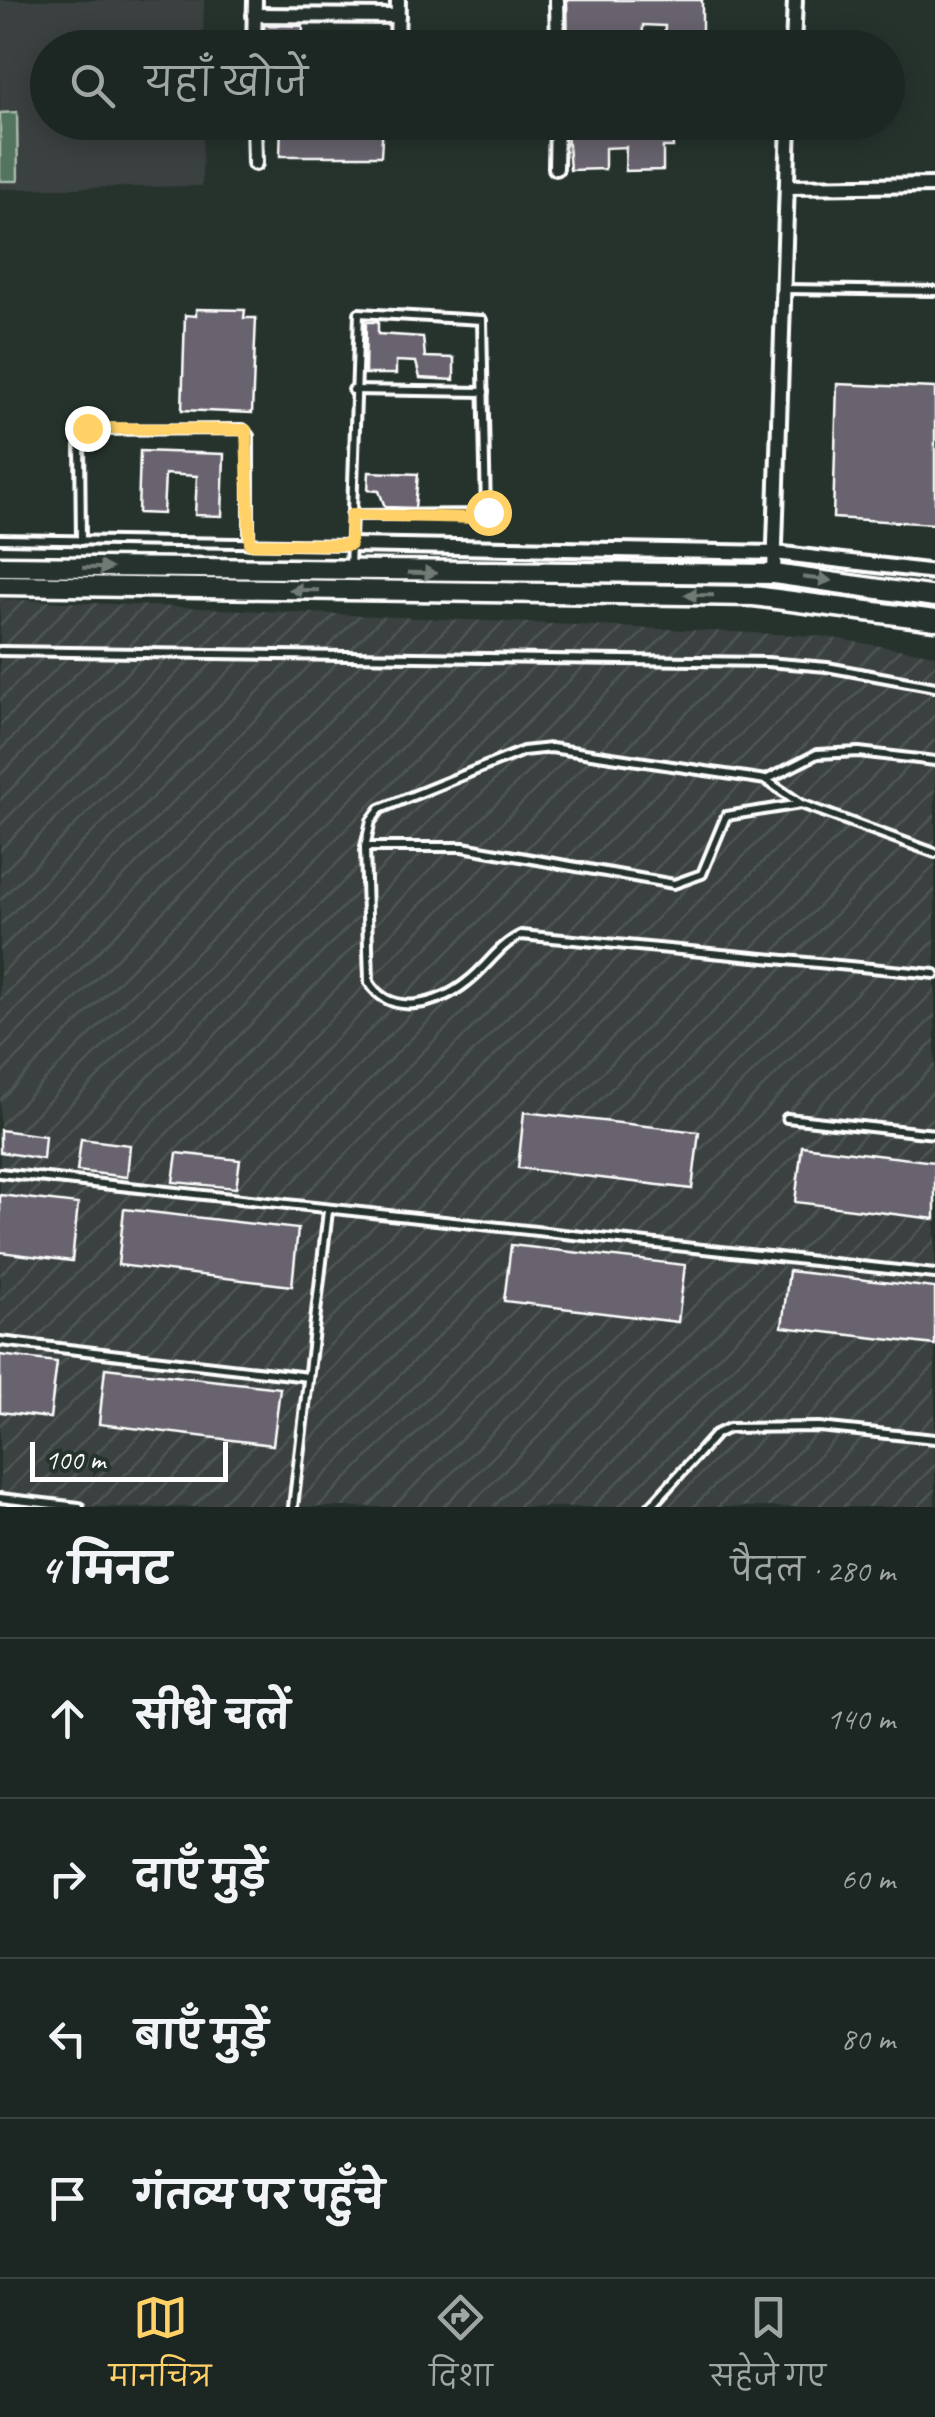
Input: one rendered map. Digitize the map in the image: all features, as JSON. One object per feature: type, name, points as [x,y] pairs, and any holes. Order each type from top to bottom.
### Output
[{"type":"main road","points":[[0,566],[774,574],[935,597]]},
{"type":"main road","points":[[0,585],[754,596],[935,620]]},
{"type":"street","points":[[254,30],[255,0]]},
{"type":"street","points":[[398,0],[398,30]]},
{"type":"street","points":[[558,0],[558,30]]},
{"type":"street","points":[[793,30],[795,0]]},
{"type":"street","points":[[254,15],[398,16]]},
{"type":"street","points":[[254,140],[254,162]]},
{"type":"street","points":[[556,168],[557,140]]},
{"type":"street","points":[[774,574],[788,140]]},
{"type":"street","points":[[787,187],[935,185]]},
{"type":"street","points":[[350,545],[775,553],[935,572]]},
{"type":"lane","points":[[784,288],[935,291]]},
{"type":"lane","points":[[350,572],[353,390],[357,316],[368,310],[482,320],[488,509],[484,517],[351,515]]},
{"type":"lane","points":[[353,390],[484,392]]},
{"type":"lane","points":[[81,541],[80,442],[84,430],[242,428],[248,436],[250,544]]},
{"type":"lane","points":[[0,539],[350,545]]},
{"type":"lane","points":[[0,650],[783,663],[935,687]]},
{"type":"lane","points":[[935,853],[801,804],[766,780],[551,748],[524,751],[390,803],[371,821],[366,846],[369,982],[376,994],[404,1005],[421,1004],[456,990],[510,940],[521,935],[935,974]]},
{"type":"lane","points":[[766,780],[829,752],[935,761]]},
{"type":"lane","points":[[366,846],[463,846],[674,884],[689,882],[702,874],[726,816],[801,804]]},
{"type":"lane","points":[[788,1118],[935,1134]]},
{"type":"lane","points":[[0,1173],[935,1274]]},
{"type":"lane","points":[[293,1507],[328,1211]]},
{"type":"lane","points":[[0,1341],[308,1377]]},
{"type":"lane","points":[[650,1507],[716,1434],[729,1428],[819,1427],[935,1439]]},
{"type":"lane","points":[[0,1498],[79,1507]]},
{"type":"shaded area","points":[[0,0],[204,0],[203,30],[30,30],[30,140],[203,140],[202,186],[0,189]]},
{"type":"shaded area","points":[[0,599],[820,636],[935,655],[935,1507],[0,1507]]},
{"type":"green space","points":[[17,112],[18,181],[0,181],[0,113]]},
{"type":"building","points":[[567,0],[702,0],[702,30],[665,30],[665,26],[643,25],[643,30],[568,30]]},
{"type":"building","points":[[264,25],[303,26],[303,30],[264,30]]},
{"type":"building","points":[[280,140],[382,140],[381,156],[280,156]]},
{"type":"building","points":[[568,140],[673,140],[673,147],[663,147],[663,170],[625,171],[626,147],[605,148],[605,169],[570,170]]},
{"type":"building","points":[[196,309],[245,310],[244,318],[256,318],[252,413],[182,410],[185,315],[196,316]]},
{"type":"building","points":[[366,322],[378,322],[378,334],[423,337],[425,357],[454,358],[454,380],[420,378],[416,362],[396,361],[396,374],[365,374]]},
{"type":"building","points":[[837,384],[935,388],[935,524],[833,518]]},
{"type":"building","points":[[140,451],[224,454],[222,516],[195,515],[197,476],[165,474],[163,514],[138,513]]},
{"type":"building","points":[[369,472],[418,474],[415,508],[385,507],[379,491],[368,490]]},
{"type":"building","points":[[524,1112],[699,1132],[692,1189],[518,1168]]},
{"type":"building","points":[[0,1130],[45,1136],[43,1159],[0,1152]]},
{"type":"building","points":[[81,1139],[130,1145],[127,1177],[77,1171]]},
{"type":"building","points":[[802,1146],[935,1162],[935,1219],[795,1202]]},
{"type":"building","points":[[177,1153],[240,1160],[236,1188],[173,1182]]},
{"type":"building","points":[[0,1195],[78,1204],[72,1261],[0,1252]]},
{"type":"building","points":[[124,1209],[298,1229],[292,1286],[118,1265]]},
{"type":"building","points":[[511,1245],[685,1265],[678,1322],[504,1301]]},
{"type":"building","points":[[789,1271],[935,1288],[935,1345],[782,1327]]},
{"type":"building","points":[[0,1355],[57,1362],[50,1418],[0,1412]]},
{"type":"building","points":[[105,1368],[280,1388],[273,1445],[99,1424]]},
{"type":"route","points":[[87,428],[246,430],[250,544],[350,545],[351,515],[480,518],[488,512]]}]
